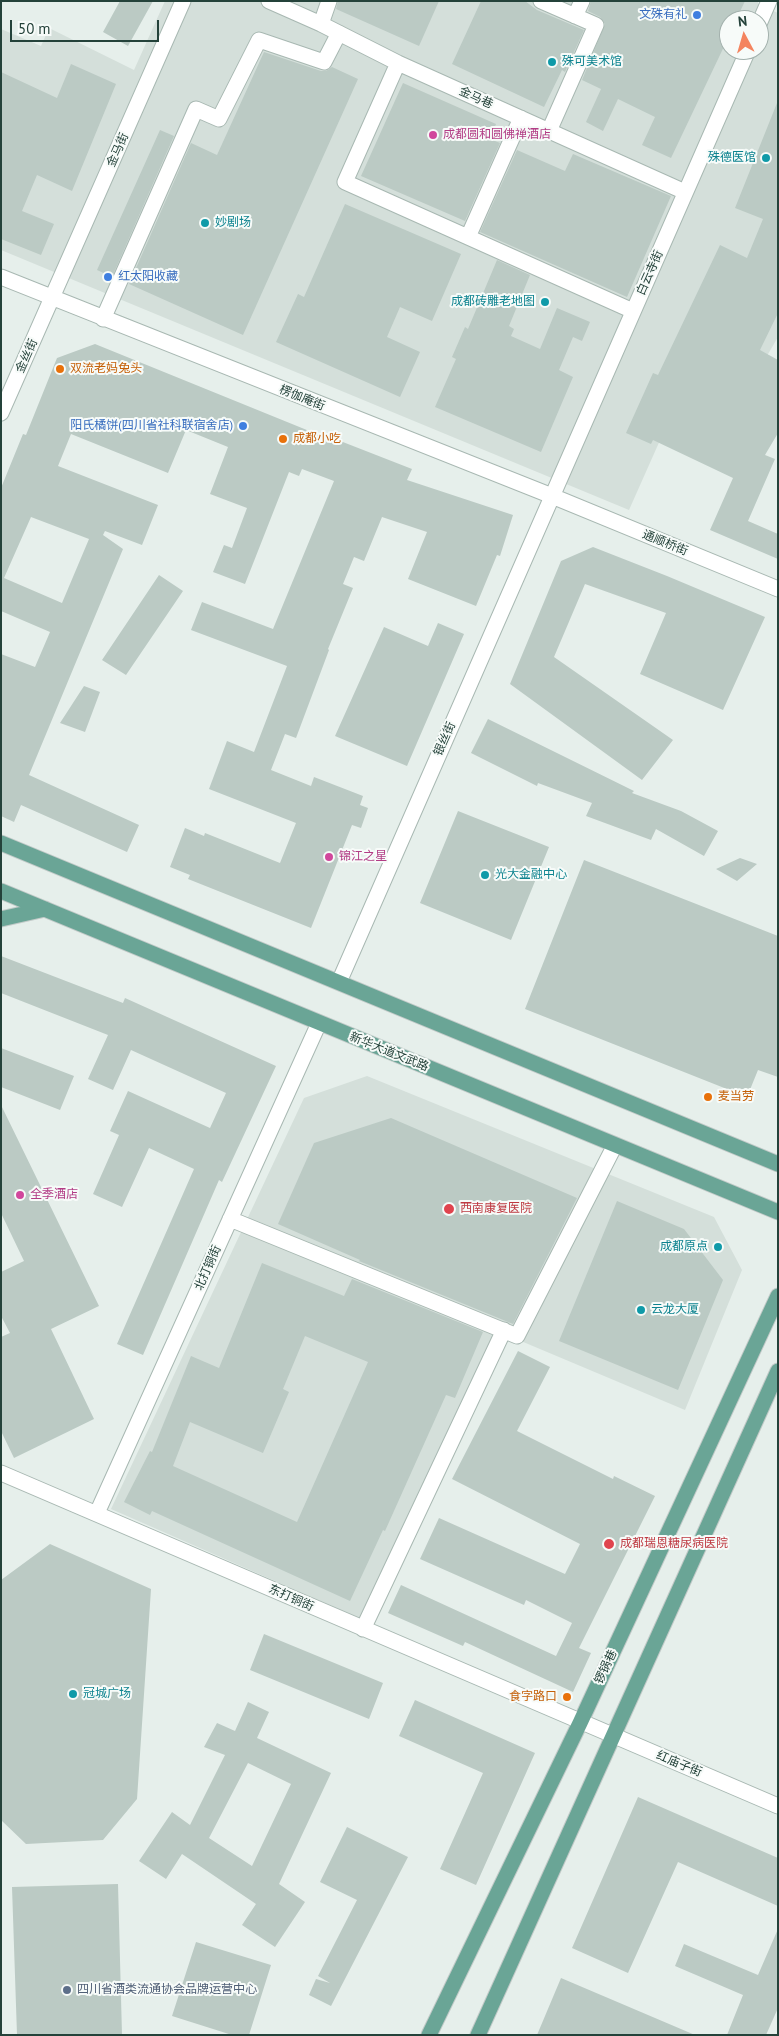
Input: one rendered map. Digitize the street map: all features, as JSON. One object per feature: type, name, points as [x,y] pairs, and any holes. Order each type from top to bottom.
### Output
[{"type":"main road","points":[[1,843],[778,1164]]},
{"type":"main road","name":"新华大道文武路","points":[[1,891],[778,1212]]},
{"type":"main road","points":[[1,919],[45,909]]},
{"type":"main road","name":"锣锅巷","points":[[429,2035],[580,1723],[778,1296]]},
{"type":"main road","points":[[478,2035],[778,1371]]},
{"type":"street","name":"金马街","points":[[53,299],[183,1]]},
{"type":"street","name":"金马巷","points":[[269,1],[321,24],[398,63],[685,192]]},
{"type":"street","points":[[321,24],[329,1]]},
{"type":"street","points":[[542,1],[596,25],[549,131]]},
{"type":"street","points":[[575,16],[582,1]]},
{"type":"street","points":[[103,319],[196,109],[219,119],[259,40],[324,62],[339,33]]},
{"type":"street","name":"白云寺街","points":[[552,496],[744,60]]},
{"type":"street","points":[[398,63],[345,182],[633,311]]},
{"type":"street","points":[[468,237],[521,118]]},
{"type":"street","name":"楞伽庵街","points":[[1,277],[552,496]]},
{"type":"street","name":"金丝街","points":[[1,413],[53,299]]},
{"type":"street","name":"通顺桥街","points":[[552,496],[778,589]]},
{"type":"street","name":"银丝街","points":[[339,982],[552,496]]},
{"type":"street","name":"北打铜街","points":[[97,1513],[319,1023]]},
{"type":"street","points":[[230,1219],[517,1336],[615,1145]]},
{"type":"street","points":[[363,1629],[504,1330]]},
{"type":"street","name":"东打铜街","points":[[1,1473],[580,1723]]},
{"type":"street","name":"红庙子街","points":[[580,1723],[778,1806]]},
{"type":"shaded area","points":[[165,1],[758,1],[758,4],[778,13],[778,337],[740,402],[685,384],[629,510],[1,250],[1,29],[41,46],[49,28],[134,70]]},
{"type":"shaded area","points":[[367,1076],[714,1217],[742,1270],[685,1410],[509,1336],[373,1624],[111,1509],[304,1098]]},
{"type":"building","points":[[120,1],[153,1],[128,46],[103,32]]},
{"type":"building","points":[[338,1],[439,1],[419,46],[336,9]]},
{"type":"building","points":[[481,1],[525,1],[537,10],[584,30],[565,72],[562,70],[544,107],[452,64]]},
{"type":"building","points":[[591,1],[745,1],[741,10],[719,10],[719,57],[671,158],[642,145],[655,117],[618,99],[603,131],[586,122],[601,89],[582,80],[605,24],[600,17],[588,11]]},
{"type":"building","name":"妙剧场","points":[[264,52],[321,71],[326,71],[332,67],[358,79],[243,335],[129,284],[191,143],[217,155]]},
{"type":"building","points":[[71,64],[116,84],[72,191],[37,175],[22,211],[54,224],[41,255],[1,239],[1,72],[57,98]]},
{"type":"building","points":[[403,83],[496,124],[490,139],[500,143],[465,221],[361,176]]},
{"type":"building","points":[[777,103],[778,313],[760,350],[778,360],[778,433],[765,455],[775,459],[748,521],[778,534],[778,559],[710,530],[733,478],[653,440],[651,444],[626,433],[653,373],[658,375],[720,245],[747,258],[763,219],[735,208]]},
{"type":"building","points":[[160,130],[174,136],[112,277],[97,270]]},
{"type":"building","points":[[517,150],[565,171],[573,154],[671,196],[627,297],[480,232]]},
{"type":"building","points":[[345,204],[461,254],[432,321],[400,307],[387,337],[420,352],[400,397],[276,342],[298,294],[304,297]]},
{"type":"building","points":[[497,260],[530,275],[509,326],[514,329],[511,336],[540,349],[557,308],[590,322],[582,341],[573,337],[559,370],[573,377],[541,452],[435,407],[456,359],[452,357],[465,327],[468,329]]},
{"type":"building","points":[[95,344],[329,439],[330,437],[412,469],[407,480],[513,515],[500,556],[497,555],[476,606],[408,579],[427,532],[382,517],[364,561],[354,557],[343,584],[353,588],[328,649],[296,738],[285,734],[271,770],[311,786],[314,777],[363,796],[360,805],[368,808],[361,828],[352,825],[311,928],[188,879],[190,875],[170,867],[185,828],[204,836],[205,833],[280,863],[296,823],[209,789],[227,741],[254,752],[287,666],[191,630],[202,602],[273,629],[334,481],[302,469],[299,476],[289,472],[245,584],[213,572],[224,545],[232,548],[247,508],[210,494],[228,447],[186,430],[168,473],[71,434],[58,466],[158,505],[142,545],[105,531],[103,535],[123,549],[29,775],[139,825],[127,852],[21,805],[14,822],[1,816],[1,654],[35,667],[50,632],[1,611],[1,488],[23,434],[26,435],[57,358]],"holes":[[[31,517],[89,539],[62,603],[4,578]]]},
{"type":"building","points":[[593,547],[765,617],[723,710],[640,674],[666,613],[585,584],[554,657],[673,740],[642,780],[510,684],[561,561]]},
{"type":"building","points":[[159,575],[183,591],[126,675],[102,660]]},
{"type":"building","points":[[438,623],[464,634],[407,766],[335,736],[384,627],[428,646]]},
{"type":"building","points":[[84,686],[100,692],[85,732],[60,723]]},
{"type":"building","points":[[488,719],[634,791],[632,793],[681,811],[718,831],[704,856],[656,829],[651,840],[586,816],[592,803],[538,783],[537,786],[471,753]]},
{"type":"building","name":"光大金融中心","points":[[458,811],[549,847],[511,940],[420,903]]},
{"type":"building","points":[[740,858],[757,864],[737,881],[716,869]]},
{"type":"building","points":[[584,860],[778,936],[778,1077],[758,1070],[747,1097],[525,1009]]},
{"type":"building","points":[[1,956],[123,1003],[125,998],[276,1066],[222,1182],[219,1180],[143,1355],[117,1344],[194,1169],[149,1148],[122,1207],[93,1194],[119,1135],[110,1131],[128,1091],[210,1128],[226,1093],[131,1050],[113,1090],[88,1079],[108,1035],[1,993]]},
{"type":"building","points":[[1,1048],[74,1076],[60,1110],[1,1087]]},
{"type":"building","points":[[1,1105],[99,1306],[51,1329],[94,1419],[14,1458],[1,1431],[1,1337],[10,1333],[1,1316],[1,1272],[24,1261],[1,1213]]},
{"type":"building","points":[[391,1118],[577,1198],[513,1324],[359,1261],[278,1224],[314,1143]]},
{"type":"building","name":"云龙大厦","points":[[617,1201],[684,1229],[723,1280],[678,1390],[559,1341]]},
{"type":"building","points":[[262,1263],[344,1296],[352,1279],[483,1332],[455,1398],[446,1395],[385,1531],[383,1530],[350,1601],[152,1511],[150,1515],[124,1502],[150,1451],[152,1452],[191,1356],[219,1368]],"holes":[[[305,1336],[368,1362],[297,1522],[173,1466],[190,1422],[263,1453],[289,1392],[283,1389]]]},
{"type":"building","points":[[518,1351],[550,1367],[517,1431],[613,1479],[614,1476],[655,1496],[579,1648],[591,1653],[573,1692],[465,1642],[463,1646],[388,1613],[401,1585],[556,1656],[572,1623],[526,1600],[524,1605],[420,1559],[439,1518],[565,1574],[580,1544],[452,1479]]},
{"type":"building","name":"冠城广场","points":[[50,1544],[151,1589],[137,1799],[103,1840],[26,1844],[1,1820],[1,1580]]},
{"type":"building","points":[[264,1634],[383,1683],[369,1719],[250,1670]]},
{"type":"building","points":[[415,1700],[535,1753],[476,1885],[440,1869],[483,1773],[399,1736]]},
{"type":"building","points":[[248,1702],[269,1712],[257,1738],[331,1773],[279,1884],[305,1902],[275,1947],[242,1925],[256,1904],[182,1854],[166,1879],[139,1861],[172,1812],[190,1825],[225,1755],[204,1747],[217,1723],[235,1731]],"holes":[[[248,1763],[291,1784],[252,1866],[209,1838]]]},
{"type":"building","points":[[638,1797],[778,1858],[778,1906],[678,1862],[628,1973],[572,1948]]},
{"type":"building","points":[[347,1827],[408,1857],[331,2006],[309,1995],[316,1979],[330,1983],[318,1976],[357,1900],[320,1882]]},
{"type":"building","points":[[118,1884],[122,2035],[17,2035],[12,1887]]},
{"type":"building","points":[[778,1929],[778,2008],[766,2035],[727,2035],[743,1995],[675,1966],[684,1944],[758,1975]]},
{"type":"building","points":[[196,1942],[271,1965],[249,2035],[232,2035],[172,2016]]},
{"type":"building","points":[[561,1978],[695,2035],[537,2035]]},
{"type":"place","name":"文殊有礼","points":[[697,15]]},
{"type":"place","name":"殊可美术馆","points":[[552,62]]},
{"type":"place","name":"成都圆和圆佛禅酒店","points":[[433,135]]},
{"type":"place","name":"殊德医馆","points":[[766,158]]},
{"type":"place","name":"妙剧场","points":[[205,223]]},
{"type":"place","name":"红太阳收藏","points":[[108,277]]},
{"type":"place","name":"成都砖雕老地图","points":[[545,302]]},
{"type":"place","name":"双流老妈兔头","points":[[60,369]]},
{"type":"place","name":"阳氏橘饼(四川省社科联宿舍店)","points":[[243,426]]},
{"type":"place","name":"成都小吃","points":[[283,439]]},
{"type":"place","name":"锦江之星","points":[[329,857]]},
{"type":"place","name":"光大金融中心","points":[[485,875]]},
{"type":"place","name":"麦当劳","points":[[708,1097]]},
{"type":"place","name":"全季酒店","points":[[20,1195]]},
{"type":"place","name":"西南康复医院","points":[[449,1209]]},
{"type":"place","name":"成都原点","points":[[718,1247]]},
{"type":"place","name":"云龙大厦","points":[[641,1310]]},
{"type":"place","name":"成都瑞恩糖尿病医院","points":[[609,1544]]},
{"type":"place","name":"冠城广场","points":[[73,1694]]},
{"type":"place","name":"食字路口","points":[[567,1697]]},
{"type":"place","name":"四川省酒类流通协会品牌运营中心","points":[[67,1990]]}]
